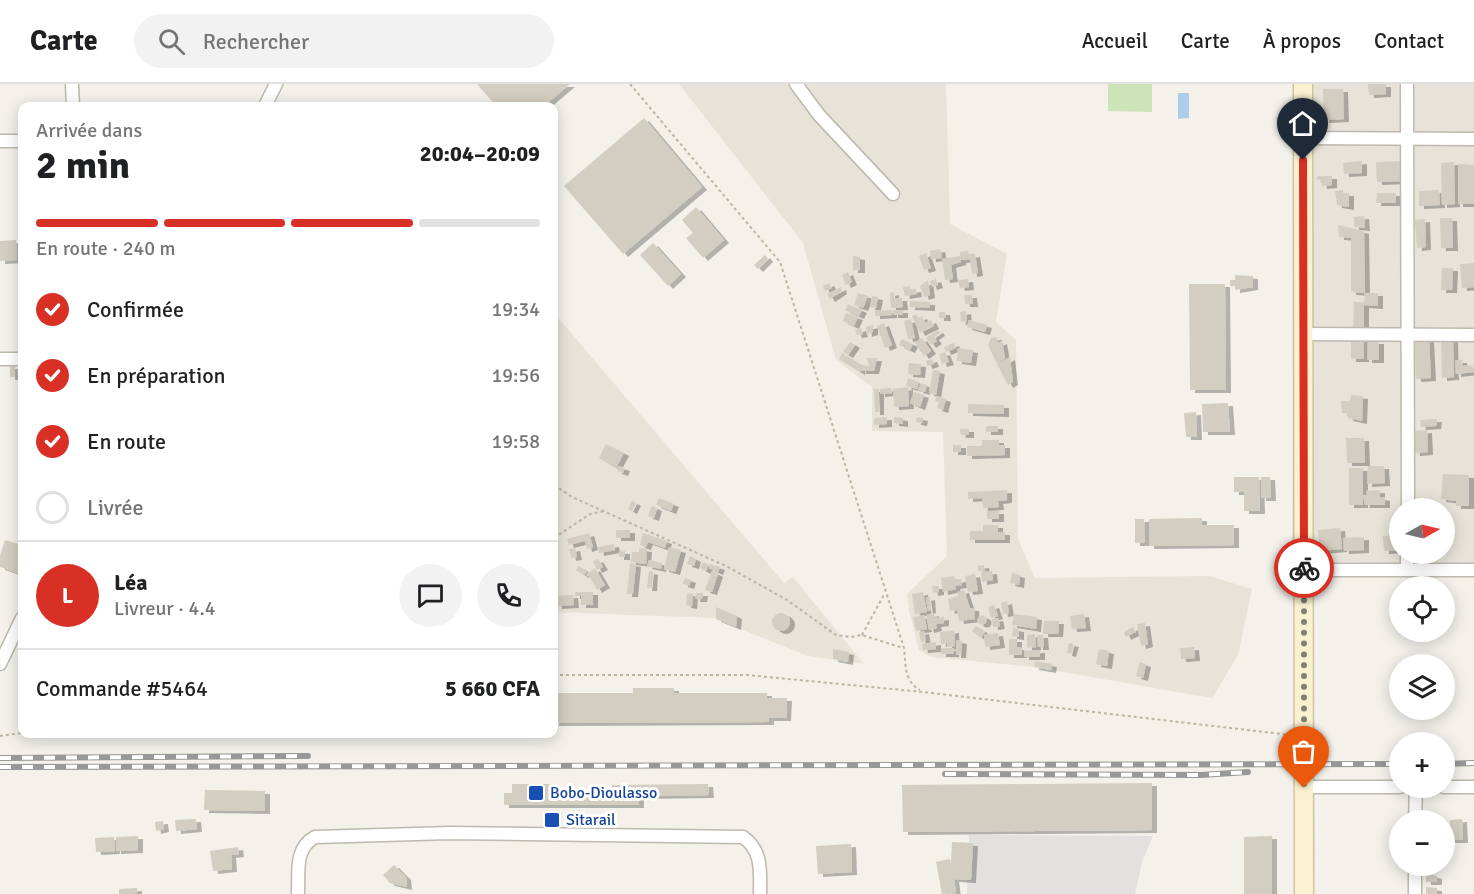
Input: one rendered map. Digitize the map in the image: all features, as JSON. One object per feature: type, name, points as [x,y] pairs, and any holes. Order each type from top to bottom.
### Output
[{"type":"street","points":[[72,84],[73,102]]},
{"type":"street","points":[[267,102],[276,84]]},
{"type":"street","points":[[796,84],[819,115],[892,194]]},
{"type":"street","points":[[1303,84],[1304,894]]},
{"type":"street","points":[[1407,84],[1408,498]]},
{"type":"street","points":[[1303,138],[1474,139]]},
{"type":"street","points":[[0,141],[18,141]]},
{"type":"street","points":[[1304,334],[1474,335]]},
{"type":"street","points":[[0,358],[18,358]]},
{"type":"street","points":[[1407,564],[1407,570]]},
{"type":"street","points":[[1304,570],[1474,570]]},
{"type":"street","points":[[0,664],[18,626]]},
{"type":"street","points":[[1304,788],[1389,787]]},
{"type":"street","points":[[1455,787],[1474,787]]},
{"type":"street","points":[[298,894],[299,856],[305,842],[315,837],[450,833],[743,837],[752,844],[758,855],[760,894]]},
{"type":"street","points":[[1415,876],[1415,894]]},
{"type":"path","points":[[630,84],[780,262],[904,648],[911,684],[923,692]]},
{"type":"path","points":[[558,488],[572,497],[726,566],[787,600],[836,635],[851,637],[862,635],[904,648]]},
{"type":"path","points":[[558,535],[590,514],[605,511]]},
{"type":"path","points":[[862,635],[886,591]]},
{"type":"path","points":[[558,675],[747,675],[923,692],[1304,737]]},
{"type":"path","points":[[0,736],[18,734]]},
{"type":"shaded area","points":[[679,84],[946,84],[950,224],[1007,254],[996,322],[1016,340],[1018,539],[1035,578],[1209,576],[1252,589],[1238,655],[1212,698],[1034,667],[931,657],[919,650],[907,594],[947,556],[943,432],[872,431],[872,387],[836,360],[803,243]]},
{"type":"shaded area","points":[[1293,84],[1474,84],[1474,565],[1428,564],[1455,564],[1455,498],[1389,498],[1389,563],[1292,561]]},
{"type":"shaded area","points":[[558,318],[784,583],[793,577],[864,664],[808,656],[713,618],[558,612]]},
{"type":"shaded area","points":[[969,835],[1153,836],[1142,862],[1135,894],[967,894]]},
{"type":"green space","points":[[1108,84],[1152,84],[1152,112],[1108,111]]},
{"type":"water","points":[[1178,93],[1189,93],[1189,118],[1178,119]]},
{"type":"building","points":[[477,84],[570,84],[549,102],[493,102]]},
{"type":"building","points":[[1368,84],[1386,84],[1386,94],[1369,95]]},
{"type":"building","points":[[1323,89],[1343,89],[1344,119],[1324,120]]},
{"type":"building","points":[[644,118],[702,187],[623,254],[564,186]]},
{"type":"building","points":[[1362,161],[1362,173],[1344,174],[1343,163]]},
{"type":"building","points":[[1404,161],[1404,181],[1377,182],[1376,162]]},
{"type":"building","points":[[1454,162],[1455,204],[1442,205],[1441,163]]},
{"type":"building","points":[[1458,164],[1474,165],[1474,204],[1458,204]]},
{"type":"building","points":[[1318,176],[1332,176],[1332,185],[1322,186],[1321,180],[1315,179]]},
{"type":"building","points":[[1343,190],[1343,193],[1349,193],[1349,207],[1337,205],[1335,191]]},
{"type":"building","points":[[1439,190],[1440,205],[1419,206],[1419,191]]},
{"type":"building","points":[[1377,193],[1396,193],[1396,203],[1376,203]]},
{"type":"building","points":[[696,207],[724,240],[703,258],[686,238],[693,233],[682,220]]},
{"type":"building","points":[[1364,216],[1365,228],[1354,227],[1354,217]]},
{"type":"building","points":[[1440,218],[1452,218],[1453,248],[1441,248]]},
{"type":"building","points":[[1425,219],[1426,247],[1417,248],[1415,220]]},
{"type":"building","points":[[1338,225],[1364,231],[1365,293],[1351,292],[1351,238],[1339,237]]},
{"type":"building","points":[[16,240],[17,260],[0,261],[0,241]]},
{"type":"building","points":[[653,243],[681,274],[668,286],[640,255]]},
{"type":"building","points":[[940,249],[942,258],[931,259],[930,251]]},
{"type":"building","points":[[968,251],[969,255],[975,254],[978,273],[972,274],[970,259],[961,260],[960,252]]},
{"type":"building","points":[[926,253],[931,268],[924,270],[919,256]]},
{"type":"building","points":[[765,255],[768,259],[758,269],[754,265]]},
{"type":"building","points":[[853,256],[860,257],[860,270],[853,270]]},
{"type":"building","points":[[960,256],[961,262],[951,265],[953,279],[945,280],[942,259]]},
{"type":"building","points":[[1474,263],[1474,287],[1462,288],[1460,264]]},
{"type":"building","points":[[1442,268],[1453,268],[1452,290],[1441,290]]},
{"type":"building","points":[[848,272],[852,282],[846,285],[842,275]]},
{"type":"building","points":[[1235,275],[1253,276],[1253,287],[1235,290],[1235,286],[1230,286],[1230,280],[1235,280]]},
{"type":"building","points":[[936,279],[938,285],[932,287],[930,281]]},
{"type":"building","points":[[968,279],[969,287],[960,288],[958,280]]},
{"type":"building","points":[[928,280],[930,295],[924,297],[920,286]]},
{"type":"building","points":[[829,283],[832,288],[825,291],[823,286]]},
{"type":"building","points":[[1189,284],[1225,284],[1226,390],[1190,390]]},
{"type":"building","points":[[910,286],[910,290],[916,289],[917,294],[905,296],[903,287]]},
{"type":"building","points":[[841,287],[842,291],[830,299],[827,294]]},
{"type":"building","points":[[894,292],[894,298],[902,298],[903,307],[891,308],[890,293]]},
{"type":"building","points":[[858,293],[868,296],[863,308],[854,305]]},
{"type":"building","points":[[1365,293],[1378,293],[1378,306],[1364,305],[1364,330],[1353,330],[1354,302],[1364,302]]},
{"type":"building","points":[[964,295],[972,295],[973,304],[965,304]]},
{"type":"building","points":[[872,296],[878,297],[876,308],[870,307]]},
{"type":"building","points":[[910,301],[930,302],[930,308],[910,307]]},
{"type":"building","points":[[848,304],[862,310],[859,316],[845,310]]},
{"type":"building","points":[[892,310],[892,315],[875,316],[875,311]]},
{"type":"building","points":[[893,310],[903,310],[903,315],[893,315]]},
{"type":"building","points":[[966,311],[967,321],[961,322],[960,312]]},
{"type":"building","points":[[939,312],[945,312],[946,318],[939,318]]},
{"type":"building","points":[[846,313],[858,317],[854,326],[843,321]]},
{"type":"building","points":[[916,314],[918,318],[922,316],[925,323],[931,320],[934,326],[920,333],[912,316]]},
{"type":"building","points":[[911,319],[915,338],[908,339],[904,321]]},
{"type":"building","points":[[969,320],[987,325],[985,332],[967,327]]},
{"type":"building","points":[[884,323],[892,345],[885,348],[877,326]]},
{"type":"building","points":[[873,325],[873,332],[867,334],[866,327]]},
{"type":"building","points":[[861,328],[863,334],[857,335],[855,330]]},
{"type":"building","points":[[938,330],[940,333],[934,337],[937,341],[931,345],[926,338]]},
{"type":"building","points":[[997,337],[998,343],[1002,341],[1005,358],[997,364],[988,345],[991,338]]},
{"type":"building","points":[[922,338],[931,351],[924,356],[915,343]]},
{"type":"building","points":[[902,339],[913,344],[910,350],[899,345]]},
{"type":"building","points":[[1351,339],[1364,339],[1364,359],[1351,359]]},
{"type":"building","points":[[1415,339],[1429,339],[1431,378],[1416,379]]},
{"type":"building","points":[[1441,339],[1453,339],[1454,377],[1442,378]]},
{"type":"building","points":[[1368,341],[1379,341],[1379,360],[1367,360]]},
{"type":"building","points":[[850,342],[855,345],[848,355],[843,352]]},
{"type":"building","points":[[954,343],[956,348],[946,352],[944,347]]},
{"type":"building","points":[[958,348],[973,350],[971,363],[957,361]]},
{"type":"building","points":[[945,352],[949,362],[942,364],[939,354]]},
{"type":"building","points":[[842,353],[861,365],[860,372],[839,359]]},
{"type":"building","points":[[1010,357],[1013,382],[1008,385],[997,364]]},
{"type":"building","points":[[867,358],[877,358],[874,371],[861,371],[861,365],[869,366]]},
{"type":"building","points":[[932,359],[934,364],[927,366],[926,361]]},
{"type":"building","points":[[1455,360],[1462,360],[1463,366],[1473,365],[1474,372],[1456,374]]},
{"type":"building","points":[[909,363],[921,364],[920,375],[908,374]]},
{"type":"building","points":[[10,366],[15,366],[15,377],[10,377]]},
{"type":"building","points":[[933,370],[940,371],[936,395],[929,393]]},
{"type":"building","points":[[908,378],[919,382],[917,389],[906,386]]},
{"type":"building","points":[[921,383],[927,385],[925,392],[918,390]]},
{"type":"building","points":[[908,387],[909,406],[894,407],[893,389]]},
{"type":"building","points":[[891,388],[892,393],[880,394],[880,389]]},
{"type":"building","points":[[874,389],[879,389],[879,412],[875,412]]},
{"type":"building","points":[[914,392],[924,395],[920,407],[910,403]]},
{"type":"building","points":[[1351,395],[1363,396],[1362,421],[1348,418],[1347,413],[1342,413],[1341,401],[1350,401]]},
{"type":"building","points":[[937,396],[946,399],[943,410],[937,408],[939,402],[935,401]]},
{"type":"building","points":[[1228,403],[1230,432],[1203,432],[1202,404]]},
{"type":"building","points":[[968,404],[1004,405],[1004,414],[968,413]]},
{"type":"building","points":[[1196,412],[1197,437],[1186,437],[1184,413]]},
{"type":"building","points":[[887,417],[887,424],[874,425],[874,418]]},
{"type":"building","points":[[894,417],[903,418],[903,424],[894,423]]},
{"type":"building","points":[[917,417],[923,418],[922,423],[916,422]]},
{"type":"building","points":[[1437,419],[1436,426],[1421,427],[1420,420]]},
{"type":"building","points":[[986,426],[998,426],[998,432],[986,432]]},
{"type":"building","points":[[960,429],[969,429],[969,435],[961,435]]},
{"type":"building","points":[[1427,430],[1428,452],[1415,453],[1414,431]]},
{"type":"building","points":[[1346,438],[1364,438],[1365,463],[1347,463]]},
{"type":"building","points":[[982,440],[999,440],[999,445],[1005,445],[1005,455],[967,456],[967,446],[982,446]]},
{"type":"building","points":[[606,444],[624,453],[616,468],[599,458]]},
{"type":"building","points":[[953,445],[961,445],[961,452],[953,452]]},
{"type":"building","points":[[618,466],[625,468],[623,473],[617,471]]},
{"type":"building","points":[[1368,466],[1384,466],[1385,483],[1367,484]]},
{"type":"building","points":[[1349,468],[1363,468],[1363,505],[1349,505]]},
{"type":"building","points":[[1443,474],[1469,475],[1469,506],[1456,506],[1455,498],[1441,498]]},
{"type":"building","points":[[1234,477],[1259,477],[1260,511],[1244,511],[1244,492],[1234,492]]},
{"type":"building","points":[[1261,477],[1270,477],[1271,498],[1261,498]]},
{"type":"building","points":[[1007,490],[1007,500],[998,501],[999,507],[983,508],[982,498],[968,499],[968,492]]},
{"type":"building","points":[[1380,490],[1380,497],[1385,498],[1385,505],[1365,505],[1363,495],[1367,495],[1366,491]]},
{"type":"building","points":[[659,498],[674,504],[671,511],[656,505]]},
{"type":"building","points":[[632,501],[636,503],[632,511],[628,509]]},
{"type":"building","points":[[652,506],[657,508],[654,518],[648,516]]},
{"type":"building","points":[[987,511],[999,511],[999,519],[987,519]]},
{"type":"building","points":[[1202,518],[1202,525],[1234,525],[1234,545],[1149,546],[1149,519]]},
{"type":"building","points":[[1135,519],[1144,519],[1145,543],[1135,543]]},
{"type":"building","points":[[983,525],[998,525],[998,532],[1005,532],[1005,540],[970,540],[970,531],[983,531]]},
{"type":"building","points":[[1340,528],[1342,549],[1320,551],[1318,530]]},
{"type":"building","points":[[616,530],[630,530],[630,538],[616,538]]},
{"type":"building","points":[[589,533],[593,547],[587,549],[585,541],[569,545],[567,539]]},
{"type":"building","points":[[643,533],[667,541],[665,548],[648,542],[646,547],[640,545]]},
{"type":"building","points":[[1383,536],[1389,536],[1389,551],[1384,551]]},
{"type":"building","points":[[1364,537],[1364,550],[1344,551],[1343,538]]},
{"type":"building","points":[[5,540],[18,544],[18,573],[0,567],[0,556]]},
{"type":"building","points":[[614,544],[615,550],[599,553],[598,547]]},
{"type":"building","points":[[669,547],[681,550],[675,572],[664,569]]},
{"type":"building","points":[[575,548],[577,557],[571,558],[569,549]]},
{"type":"building","points":[[639,548],[647,549],[646,564],[631,562],[632,552],[639,552]]},
{"type":"building","points":[[619,551],[625,551],[625,557],[619,557]]},
{"type":"building","points":[[690,556],[696,559],[694,566],[687,564]]},
{"type":"building","points":[[598,559],[603,567],[597,570],[593,561]]},
{"type":"building","points":[[649,560],[662,563],[661,569],[647,566]]},
{"type":"building","points":[[703,562],[709,565],[706,571],[700,568]]},
{"type":"building","points":[[630,563],[636,564],[633,594],[627,594]]},
{"type":"building","points":[[710,564],[720,567],[718,572],[709,568]]},
{"type":"building","points":[[984,565],[985,571],[978,571],[978,566]]},
{"type":"building","points":[[579,566],[587,572],[584,575],[576,570]]},
{"type":"building","points":[[595,568],[605,585],[597,590],[590,577],[586,575]]},
{"type":"building","points":[[649,571],[653,572],[652,588],[647,588]]},
{"type":"building","points":[[712,571],[718,574],[712,592],[705,590]]},
{"type":"building","points":[[992,571],[993,580],[982,582],[981,572]]},
{"type":"building","points":[[1012,573],[1020,575],[1019,585],[1010,583]]},
{"type":"building","points":[[975,574],[978,591],[968,592],[965,576]]},
{"type":"building","points":[[954,576],[955,580],[961,579],[962,585],[943,592],[941,578]]},
{"type":"building","points":[[685,578],[691,580],[689,586],[683,584]]},
{"type":"building","points":[[932,586],[939,586],[939,592],[933,593]]},
{"type":"building","points":[[964,590],[970,608],[974,608],[975,619],[959,621],[957,610],[950,611],[948,599],[958,596],[957,592]]},
{"type":"building","points":[[575,592],[593,592],[593,605],[581,605],[581,596],[575,596]]},
{"type":"building","points":[[923,592],[927,612],[915,614],[912,594]]},
{"type":"building","points":[[687,593],[693,594],[692,606],[686,605]]},
{"type":"building","points":[[696,593],[703,593],[702,599],[695,599]]},
{"type":"building","points":[[573,595],[574,605],[558,606],[558,596]]},
{"type":"building","points":[[930,597],[931,610],[928,611],[926,598]]},
{"type":"building","points":[[1007,601],[1009,613],[1003,614],[1001,603]]},
{"type":"building","points":[[994,605],[998,616],[991,618],[988,607]]},
{"type":"building","points":[[716,607],[737,616],[736,627],[716,619]]},
{"type":"building","points":[[781,613],[789,618],[790,622],[785,630],[781,631],[773,626],[772,622],[777,614]]},
{"type":"building","points":[[934,613],[935,618],[944,617],[944,623],[936,624],[937,628],[929,630],[926,615]]},
{"type":"building","points":[[1014,614],[1037,617],[1036,629],[1012,625]]},
{"type":"building","points":[[1084,614],[1086,628],[1072,629],[1070,616]]},
{"type":"building","points":[[924,615],[927,629],[916,631],[913,617]]},
{"type":"building","points":[[982,615],[987,620],[982,625],[977,620]]},
{"type":"building","points":[[998,618],[1000,626],[993,627],[992,619]]},
{"type":"building","points":[[1044,621],[1059,621],[1058,634],[1043,634]]},
{"type":"building","points":[[1145,623],[1148,644],[1141,646],[1137,624]]},
{"type":"building","points":[[976,626],[985,632],[981,638],[972,631]]},
{"type":"building","points":[[1133,627],[1136,632],[1126,637],[1124,632]]},
{"type":"building","points":[[1013,628],[1019,629],[1019,637],[1012,636]]},
{"type":"building","points":[[954,630],[955,646],[947,647],[947,643],[941,644],[940,632]]},
{"type":"building","points":[[924,631],[926,641],[921,642],[919,632]]},
{"type":"building","points":[[998,633],[1000,645],[985,647],[984,635]]},
{"type":"building","points":[[1035,634],[1036,647],[1027,648],[1027,635]]},
{"type":"building","points":[[1037,635],[1043,635],[1044,647],[1038,647]]},
{"type":"building","points":[[1009,639],[1017,639],[1017,647],[1022,648],[1022,655],[1009,655]]},
{"type":"building","points":[[956,640],[962,641],[961,655],[956,655]]},
{"type":"building","points":[[936,642],[936,649],[923,650],[922,644]]},
{"type":"building","points":[[1069,643],[1074,644],[1071,654],[1067,653]]},
{"type":"building","points":[[1194,647],[1195,658],[1181,659],[1180,648]]},
{"type":"building","points":[[941,648],[954,648],[954,654],[941,654]]},
{"type":"building","points":[[833,649],[849,652],[848,662],[833,659]]},
{"type":"building","points":[[1099,649],[1109,651],[1107,666],[1096,664]]},
{"type":"building","points":[[1040,650],[1040,657],[1024,657],[1024,651]]},
{"type":"building","points":[[1035,661],[1052,664],[1051,670],[1034,667]]},
{"type":"building","points":[[1140,662],[1146,664],[1143,678],[1136,676]]},
{"type":"building","points":[[633,688],[674,688],[674,693],[767,693],[767,698],[787,698],[786,718],[769,718],[769,722],[558,723],[558,693],[633,693]]},
{"type":"building","points":[[1152,783],[1152,830],[903,832],[902,785]]},
{"type":"building","points":[[512,784],[551,784],[551,792],[612,791],[612,785],[708,784],[709,795],[639,796],[639,805],[504,805],[504,793],[512,793]]},
{"type":"building","points":[[205,790],[265,791],[265,811],[204,810]]},
{"type":"building","points":[[196,819],[197,829],[176,831],[175,820]]},
{"type":"building","points":[[1462,819],[1463,840],[1455,840],[1455,820]]},
{"type":"building","points":[[163,821],[164,829],[156,831],[155,822]]},
{"type":"building","points":[[138,836],[138,850],[116,851],[116,837]]},
{"type":"building","points":[[1272,836],[1272,894],[1244,894],[1244,837]]},
{"type":"building","points":[[114,837],[115,851],[96,852],[95,838]]},
{"type":"building","points":[[952,842],[973,843],[971,880],[954,879],[956,893],[942,894],[936,862],[950,859],[951,864]]},
{"type":"building","points":[[851,844],[852,872],[818,874],[816,846]]},
{"type":"building","points":[[238,847],[239,854],[231,855],[232,869],[213,871],[210,851]]},
{"type":"building","points":[[394,865],[406,877],[407,887],[390,883],[383,875]]},
{"type":"building","points":[[1426,876],[1437,876],[1437,882],[1426,882]]},
{"type":"building","points":[[1426,887],[1437,888],[1437,894],[1426,894]]},
{"type":"building","points":[[137,888],[137,894],[119,894],[119,889]]},
{"type":"railway","points":[[0,758],[308,756]]},
{"type":"railway","points":[[1455,764],[1474,763]]},
{"type":"railway","points":[[0,767],[1389,764]]},
{"type":"railway","points":[[945,774],[1201,775],[1248,772]]},
{"type":"way so far","points":[[1304,568],[1304,788]]},
{"type":"place","name":"Bobo-Dioulasso","points":[[536,793]]},
{"type":"place","name":"Sitarail","points":[[552,820]]},
{"type":"route","points":[[1303,160],[1304,568]]}]
